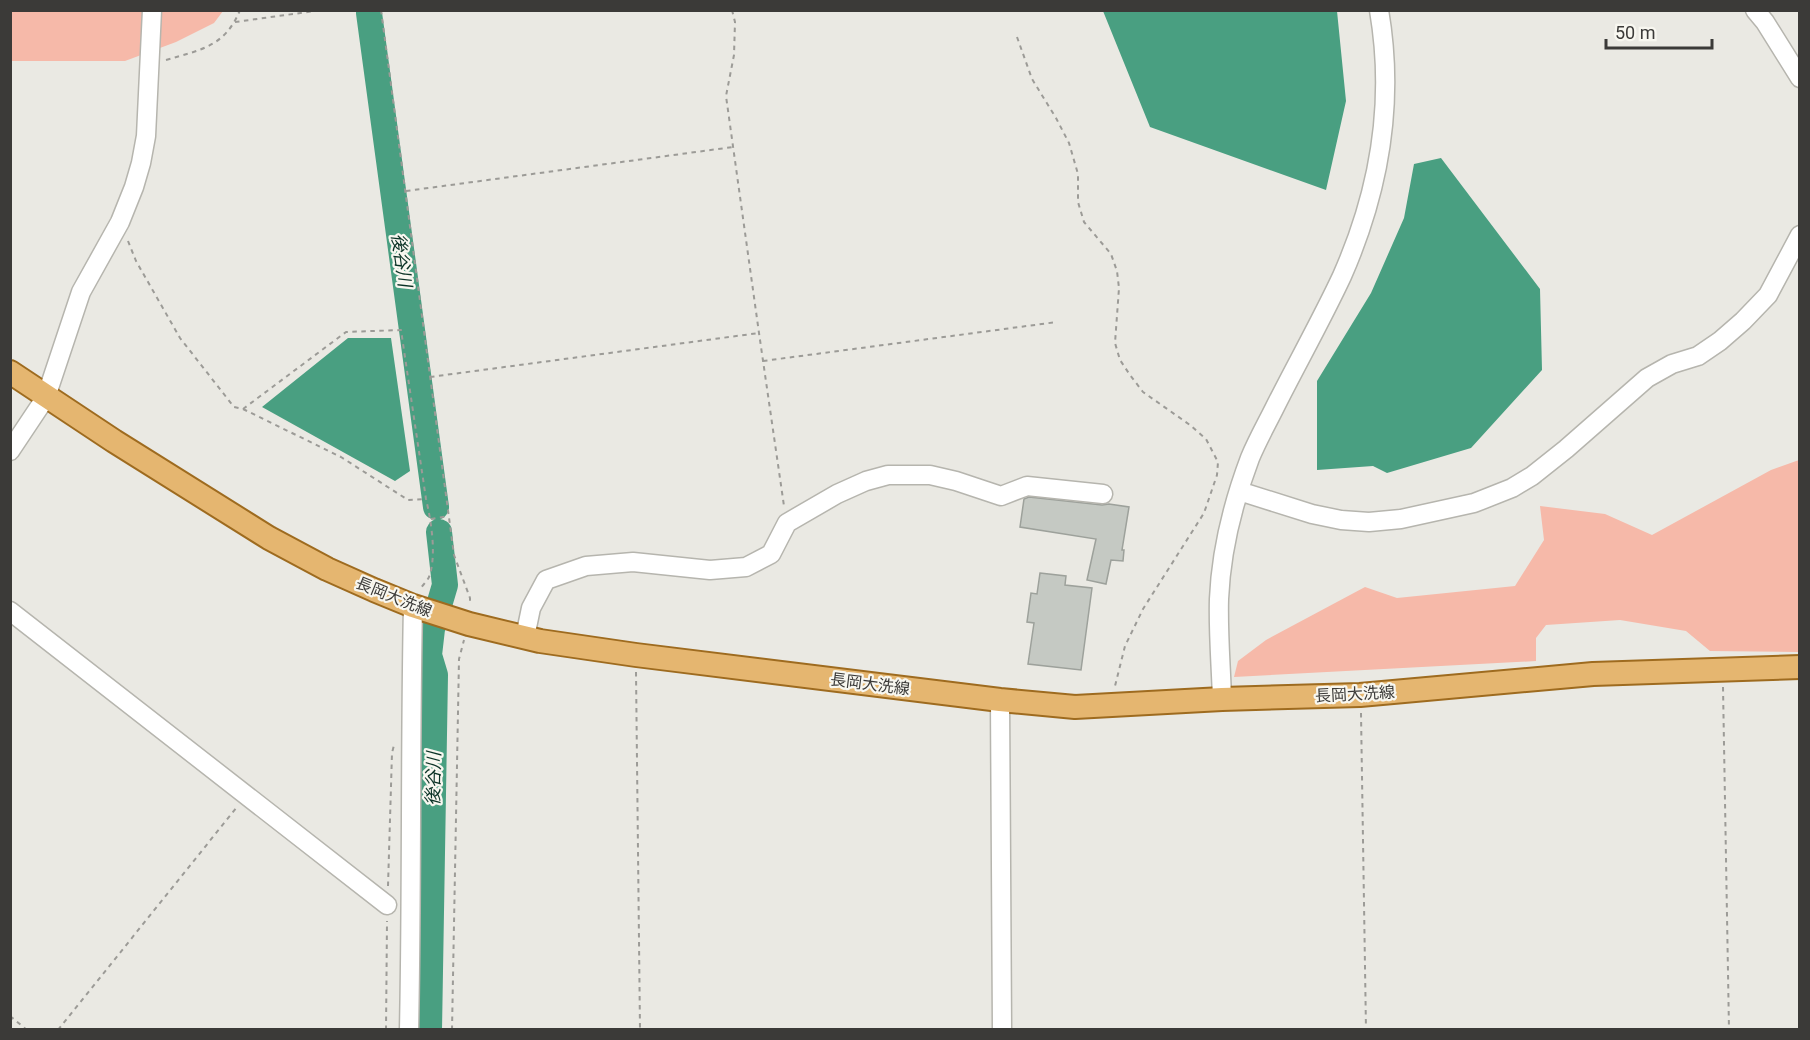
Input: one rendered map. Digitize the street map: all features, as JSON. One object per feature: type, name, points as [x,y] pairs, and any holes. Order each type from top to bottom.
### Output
[{"type":"main road","name":"長岡大洗線","points":[[10,372],[269,538],[327,569],[417,607],[464,622],[525,637],[636,655],[1000,700],[1075,707],[1222,699],[1360,695],[1593,675],[1800,667]]},
{"type":"street","points":[[10,451],[46,396],[81,292],[120,222],[134,187],[146,136],[152,10]]},
{"type":"street","points":[[1222,699],[1219,601],[1229,528],[1239,490],[1251,457],[1341,276],[1372,192],[1380,158],[1386,98],[1379,10]]},
{"type":"street","points":[[1755,10],[1771,30],[1800,78]]},
{"type":"street","points":[[1239,490],[1312,514],[1341,520],[1369,522],[1401,519],[1474,503],[1504,491],[1532,476],[1647,378],[1672,364],[1698,356],[1728,334],[1768,295],[1800,235]]},
{"type":"street","points":[[525,637],[531,608],[546,580],[586,566],[633,562],[710,570],[746,567],[771,554],[787,523],[847,490],[866,481],[888,475],[930,475],[1001,496],[1027,486],[1103,494]]},
{"type":"street","points":[[409,1029],[417,607]]},
{"type":"street","points":[[10,610],[387,905]]},
{"type":"street","points":[[1000,700],[1002,1029]]},
{"type":"path","points":[[149,65],[208,48],[220,39],[235,22],[240,10]]},
{"type":"path","points":[[235,22],[322,10]]},
{"type":"path","points":[[381,10],[454,555],[470,598],[459,659],[452,1029]]},
{"type":"path","points":[[732,10],[735,22],[734,55],[726,96],[787,523]]},
{"type":"path","points":[[1017,37],[1032,79],[1069,143],[1078,174],[1078,202],[1084,222],[1111,254],[1117,271],[1119,288],[1115,343],[1120,360],[1143,392],[1206,439],[1218,462],[1217,476],[1204,513],[1143,609],[1125,646],[1110,706]]},
{"type":"path","points":[[406,191],[733,147]]},
{"type":"path","points":[[120,222],[136,261],[180,338],[234,407],[243,409],[341,457],[408,500],[426,499]]},
{"type":"path","points":[[763,362],[1058,322]]},
{"type":"path","points":[[243,409],[346,332],[401,330],[430,519],[432,564],[428,579],[417,592],[417,607]]},
{"type":"path","points":[[430,377],[759,333]]},
{"type":"path","points":[[430,519],[449,516]]},
{"type":"path","points":[[636,655],[640,1029]]},
{"type":"path","points":[[1723,669],[1729,1029]]},
{"type":"path","points":[[1360,695],[1366,1029]]},
{"type":"path","points":[[386,1029],[392,753],[396,737]]},
{"type":"path","points":[[58,1029],[246,796]]},
{"type":"path","points":[[10,1016],[27,1029]]},
{"type":"shaded area","points":[[10,11],[223,11],[214,23],[176,42],[125,61],[11,61]]},
{"type":"shaded area","points":[[1103,11],[1337,11],[1346,101],[1326,190],[1150,127]]},
{"type":"shaded area","points":[[1441,158],[1540,289],[1542,370],[1471,448],[1387,473],[1373,466],[1317,470],[1317,381],[1371,293],[1404,218],[1414,164]]},
{"type":"shaded area","points":[[348,338],[391,338],[410,471],[395,481],[262,407]]},
{"type":"shaded area","points":[[1799,460],[1799,652],[1710,651],[1686,631],[1620,620],[1546,625],[1536,638],[1536,661],[1234,677],[1238,661],[1266,640],[1365,587],[1397,598],[1515,586],[1544,540],[1540,506],[1605,514],[1652,535],[1771,470]]},
{"type":"building","points":[[1029,497],[1129,507],[1122,550],[1124,550],[1123,561],[1111,560],[1106,584],[1087,580],[1096,539],[1020,527],[1024,499]]},
{"type":"building","points":[[1040,573],[1066,576],[1065,585],[1092,588],[1081,670],[1028,664],[1034,623],[1027,622],[1031,593],[1037,594]]},
{"type":"waterway","name":"後谷川","points":[[369,13],[436,507]]},
{"type":"waterway","name":"後谷川","points":[[429,1030],[435,675],[429,655],[432,629],[445,585],[439,532]]}]
